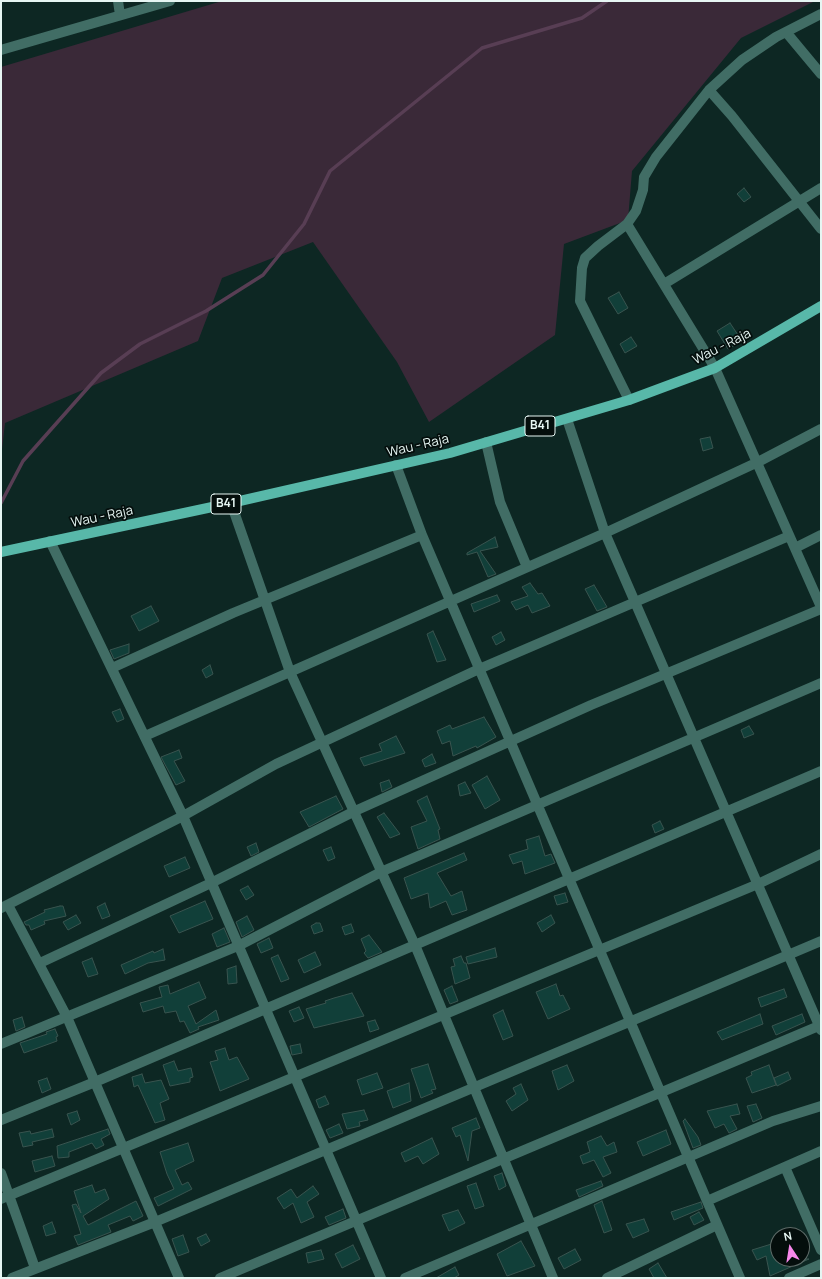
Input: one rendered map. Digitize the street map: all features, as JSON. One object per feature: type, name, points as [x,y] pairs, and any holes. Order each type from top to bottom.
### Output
[{"type":"main road","name":"Wau - Raja","points":[[1,552],[231,503],[396,465],[567,419],[629,400],[715,368],[821,306]]},
{"type":"street","points":[[118,1],[120,15]]},
{"type":"street","points":[[1,50],[170,1]]},
{"type":"street","points":[[629,400],[580,301],[582,268],[585,258],[626,224],[636,211],[643,190],[644,176],[656,156],[709,90],[742,60],[786,32],[821,14]]},
{"type":"street","points":[[786,32],[821,74]]},
{"type":"street","points":[[709,90],[732,116],[821,229]]},
{"type":"street","points":[[664,284],[821,188]]},
{"type":"street","points":[[40,963],[211,883],[355,811],[591,705],[821,608],[758,462],[715,368],[626,224]]},
{"type":"street","points":[[220,1278],[820,1027],[605,533],[567,419]]},
{"type":"street","points":[[145,736],[450,600],[605,533],[758,462],[821,429]]},
{"type":"street","points":[[486,442],[500,502],[527,567]]},
{"type":"street","points":[[396,465],[422,535],[740,1278]]},
{"type":"street","points":[[231,503],[290,672],[383,871],[505,1158],[553,1278]]},
{"type":"street","points":[[112,668],[206,624],[422,535]]},
{"type":"street","points":[[795,548],[821,535]]},
{"type":"street","points":[[179,1278],[67,1017],[40,963],[5,907],[183,816],[276,764],[324,743],[479,669],[790,536]]},
{"type":"street","points":[[50,541],[183,816],[381,1278]]},
{"type":"street","points":[[1,1044],[238,946],[383,871],[821,683]]},
{"type":"street","points":[[2,1117],[95,1082],[821,771]]},
{"type":"street","points":[[5,1197],[758,884],[821,854]]},
{"type":"street","points":[[12,1278],[155,1222],[821,941]]},
{"type":"street","points":[[405,1278],[531,1226],[773,1121],[821,1106]]},
{"type":"street","points":[[707,1201],[821,1151]]},
{"type":"street","points":[[785,1167],[821,1250]]},
{"type":"street","points":[[1,1173],[5,1197],[36,1268]]},
{"type":"street","points":[[607,1278],[717,1225]]},
{"type":"street","points":[[788,1278],[821,1264]]},
{"type":"shaded area","points":[[222,1],[815,1],[741,38],[632,171],[628,220],[564,244],[555,335],[429,422],[397,362],[313,242],[222,278],[198,341],[5,423],[1,458],[1,67]]},
{"type":"building","points":[[744,188],[751,197],[744,202],[737,194]]},
{"type":"building","points":[[619,292],[628,308],[618,314],[608,298]]},
{"type":"building","points":[[730,323],[742,341],[728,349],[717,331]]},
{"type":"building","points":[[631,337],[637,346],[625,353],[620,344]]},
{"type":"building","points":[[710,437],[713,448],[703,451],[700,439]]},
{"type":"building","points":[[495,537],[498,547],[480,551],[496,574],[488,577],[477,552],[467,555],[467,553]]},
{"type":"building","points":[[530,583],[538,594],[542,593],[550,606],[532,613],[528,605],[516,610],[511,602],[528,596],[522,587]]},
{"type":"building","points":[[594,585],[607,607],[597,611],[585,589]]},
{"type":"building","points":[[497,595],[500,601],[474,612],[471,604]]},
{"type":"building","points":[[151,606],[159,621],[139,631],[131,616]]},
{"type":"building","points":[[433,631],[446,660],[437,662],[427,634]]},
{"type":"building","points":[[501,632],[505,640],[496,645],[492,637]]},
{"type":"building","points":[[129,644],[129,653],[114,659],[110,650]]},
{"type":"building","points":[[210,665],[213,674],[206,678],[202,670]]},
{"type":"building","points":[[120,709],[124,719],[117,722],[112,712]]},
{"type":"building","points":[[484,717],[496,737],[477,748],[476,746],[453,756],[450,741],[442,744],[437,731],[450,725],[452,729]]},
{"type":"building","points":[[749,726],[754,734],[744,738],[741,730]]},
{"type":"building","points":[[396,736],[405,753],[364,766],[360,758],[382,751],[379,744]]},
{"type":"building","points":[[179,750],[182,758],[174,761],[185,781],[176,785],[161,757]]},
{"type":"building","points":[[432,754],[436,763],[425,767],[422,760]]},
{"type":"building","points":[[487,776],[500,800],[485,809],[472,785]]},
{"type":"building","points":[[389,780],[392,787],[382,792],[380,783]]},
{"type":"building","points":[[465,782],[471,793],[460,796],[458,785]]},
{"type":"building","points":[[336,796],[343,809],[309,827],[300,812]]},
{"type":"building","points":[[427,796],[440,829],[438,830],[440,839],[418,849],[411,827],[427,821],[417,801]]},
{"type":"building","points":[[384,813],[400,834],[390,838],[377,817]]},
{"type":"building","points":[[660,821],[664,829],[655,833],[652,825]]},
{"type":"building","points":[[539,836],[545,856],[551,854],[555,863],[525,874],[522,861],[513,864],[509,855],[528,849],[526,840]]},
{"type":"building","points":[[256,843],[259,852],[251,856],[247,847]]},
{"type":"building","points":[[331,847],[335,858],[328,861],[323,850]]},
{"type":"building","points":[[464,853],[467,860],[437,873],[451,896],[462,891],[467,910],[452,915],[446,901],[430,908],[428,893],[411,899],[404,878]]},
{"type":"building","points":[[185,857],[190,868],[169,877],[164,866]]},
{"type":"building","points":[[248,886],[254,895],[246,900],[240,890]]},
{"type":"building","points":[[565,893],[568,902],[557,905],[554,896]]},
{"type":"building","points":[[205,901],[213,919],[179,933],[170,916]]},
{"type":"building","points":[[105,903],[110,916],[102,919],[97,907]]},
{"type":"building","points":[[63,906],[66,916],[44,921],[45,924],[31,930],[29,925],[26,925],[24,922],[45,912],[44,910]]},
{"type":"building","points":[[76,915],[81,923],[68,930],[63,922]]},
{"type":"building","points":[[551,915],[555,923],[542,932],[537,923]]},
{"type":"building","points":[[247,916],[254,930],[242,937],[236,922]]},
{"type":"building","points":[[316,923],[320,923],[323,931],[314,934],[311,926]]},
{"type":"building","points":[[351,924],[354,932],[345,935],[342,927]]},
{"type":"building","points":[[224,928],[230,942],[217,947],[212,934]]},
{"type":"building","points":[[369,935],[382,952],[368,958],[364,953],[366,951],[361,939]]},
{"type":"building","points":[[269,938],[273,948],[261,953],[257,944]]},
{"type":"building","points":[[495,948],[497,957],[468,964],[466,957]]},
{"type":"building","points":[[163,949],[165,960],[148,963],[125,974],[121,965],[153,951],[154,953]]},
{"type":"building","points":[[315,952],[321,965],[304,973],[298,960]]},
{"type":"building","points":[[278,955],[289,979],[281,982],[271,958]]},
{"type":"building","points":[[461,956],[464,963],[466,963],[470,978],[455,984],[451,967],[455,966],[453,959]]},
{"type":"building","points":[[92,958],[98,974],[88,977],[82,962]]},
{"type":"building","points":[[236,966],[237,983],[228,984],[227,969]]},
{"type":"building","points":[[199,982],[206,998],[188,1006],[196,1024],[216,1010],[219,1020],[198,1027],[199,1029],[190,1033],[184,1021],[180,1022],[176,1011],[165,1013],[163,1006],[143,1012],[140,1003],[162,997],[159,987],[168,985],[170,994]]},
{"type":"building","points":[[556,984],[560,996],[563,995],[570,1009],[548,1019],[536,992]]},
{"type":"building","points":[[452,986],[458,1001],[450,1004],[444,990]]},
{"type":"building","points":[[784,989],[787,997],[761,1007],[758,998]]},
{"type":"building","points":[[352,993],[364,1016],[314,1028],[306,1009],[326,1003],[325,1001]]},
{"type":"building","points":[[299,1007],[304,1018],[294,1022],[289,1011]]},
{"type":"building","points":[[503,1010],[513,1036],[503,1040],[493,1015]]},
{"type":"building","points":[[760,1014],[763,1024],[722,1040],[717,1032]]},
{"type":"building","points":[[802,1014],[805,1022],[776,1035],[772,1026]]},
{"type":"building","points":[[22,1017],[25,1027],[16,1031],[13,1020]]},
{"type":"building","points":[[375,1020],[379,1029],[370,1032],[367,1022]]},
{"type":"building","points":[[55,1029],[58,1036],[56,1037],[57,1041],[24,1053],[20,1043],[47,1034],[46,1032]]},
{"type":"building","points":[[300,1044],[302,1053],[292,1055],[290,1046]]},
{"type":"building","points":[[225,1048],[229,1060],[237,1057],[249,1079],[220,1091],[210,1062],[218,1060],[215,1051]]},
{"type":"building","points":[[174,1061],[178,1071],[191,1068],[193,1077],[190,1078],[190,1082],[170,1086],[163,1065]]},
{"type":"building","points":[[428,1064],[436,1089],[431,1090],[433,1093],[421,1098],[411,1069]]},
{"type":"building","points":[[567,1065],[574,1081],[558,1090],[552,1071]]},
{"type":"building","points":[[769,1065],[776,1085],[752,1093],[746,1078],[752,1075],[751,1072]]},
{"type":"building","points":[[788,1072],[791,1079],[777,1086],[774,1078]]},
{"type":"building","points":[[377,1073],[383,1088],[362,1095],[357,1080]]},
{"type":"building","points":[[142,1074],[145,1083],[161,1080],[169,1099],[160,1103],[165,1120],[155,1123],[138,1085],[134,1087],[132,1077]]},
{"type":"building","points":[[47,1078],[51,1089],[42,1093],[38,1081]]},
{"type":"building","points":[[409,1083],[411,1101],[393,1108],[387,1091]]},
{"type":"building","points":[[521,1084],[528,1100],[512,1111],[506,1101],[516,1094],[513,1088]]},
{"type":"building","points":[[325,1096],[329,1104],[319,1108],[316,1100]]},
{"type":"building","points":[[737,1104],[740,1114],[730,1116],[737,1129],[729,1133],[724,1124],[715,1128],[707,1111]]},
{"type":"building","points":[[756,1104],[762,1118],[753,1122],[747,1106]]},
{"type":"building","points":[[364,1110],[368,1120],[359,1122],[360,1126],[347,1129],[342,1114]]},
{"type":"building","points":[[77,1111],[80,1120],[71,1125],[67,1114]]},
{"type":"building","points":[[476,1118],[480,1128],[472,1131],[468,1161],[460,1135],[456,1137],[452,1128]]},
{"type":"building","points":[[685,1119],[698,1137],[701,1145],[693,1148],[683,1121]]},
{"type":"building","points":[[339,1124],[343,1133],[330,1138],[326,1130]]},
{"type":"building","points":[[52,1129],[54,1137],[32,1142],[33,1145],[23,1147],[19,1133],[30,1131],[31,1134]]},
{"type":"building","points":[[108,1129],[110,1134],[101,1139],[104,1145],[96,1149],[92,1143],[69,1152],[69,1157],[58,1158],[57,1146]]},
{"type":"building","points":[[666,1130],[671,1144],[643,1156],[637,1142]]},
{"type":"building","points":[[601,1136],[607,1146],[614,1142],[617,1152],[603,1157],[611,1173],[603,1177],[594,1160],[583,1164],[580,1156],[590,1152],[587,1142]]},
{"type":"building","points":[[432,1138],[439,1154],[423,1164],[418,1156],[405,1162],[401,1153]]},
{"type":"building","points":[[188,1143],[194,1161],[175,1170],[182,1185],[188,1182],[192,1189],[158,1206],[154,1198],[174,1189],[167,1174],[160,1152]]},
{"type":"building","points":[[52,1156],[55,1166],[35,1172],[32,1161]]},
{"type":"building","points":[[502,1173],[506,1186],[499,1190],[494,1176]]},
{"type":"building","points":[[601,1181],[603,1186],[579,1197],[576,1190]]},
{"type":"building","points":[[476,1183],[484,1206],[475,1209],[467,1186]]},
{"type":"building","points":[[92,1185],[95,1193],[105,1189],[109,1199],[83,1216],[88,1225],[136,1201],[143,1216],[133,1221],[130,1216],[108,1225],[111,1232],[78,1245],[74,1236],[81,1234],[72,1205],[76,1204],[81,1213],[74,1191]]},
{"type":"building","points":[[313,1186],[319,1194],[307,1202],[314,1217],[301,1223],[293,1203],[284,1209],[277,1198],[291,1189],[297,1198]]},
{"type":"building","points":[[602,1201],[612,1230],[604,1233],[594,1205]]},
{"type":"building","points":[[701,1202],[703,1208],[674,1220],[671,1212]]},
{"type":"building","points":[[343,1209],[346,1218],[329,1225],[325,1217]]},
{"type":"building","points":[[458,1210],[465,1223],[449,1231],[442,1215]]},
{"type":"building","points":[[699,1212],[704,1220],[694,1225],[690,1217]]},
{"type":"building","points":[[644,1219],[649,1231],[633,1238],[626,1224]]},
{"type":"building","points":[[52,1222],[56,1233],[46,1236],[43,1226]]},
{"type":"building","points":[[206,1234],[210,1241],[201,1246],[197,1238]]},
{"type":"building","points":[[183,1235],[189,1252],[178,1256],[172,1239]]},
{"type":"building","points":[[521,1241],[535,1266],[507,1276],[497,1254]]},
{"type":"building","points":[[770,1244],[770,1267],[791,1267],[770,1276],[766,1256],[757,1260],[752,1250]]},
{"type":"building","points":[[353,1245],[360,1259],[342,1268],[335,1254]]},
{"type":"building","points":[[575,1249],[581,1260],[564,1269],[558,1258]]},
{"type":"building","points":[[321,1250],[324,1259],[308,1263],[306,1253]]},
{"type":"building","points":[[658,1263],[667,1278],[654,1278],[649,1269]]},
{"type":"building","points":[[455,1267],[459,1275],[454,1278],[436,1278]]},
{"type":"waterway","points":[[1,503],[23,461],[101,373],[140,344],[206,311],[263,275],[304,224],[330,171],[482,48],[582,18],[607,1]]}]
